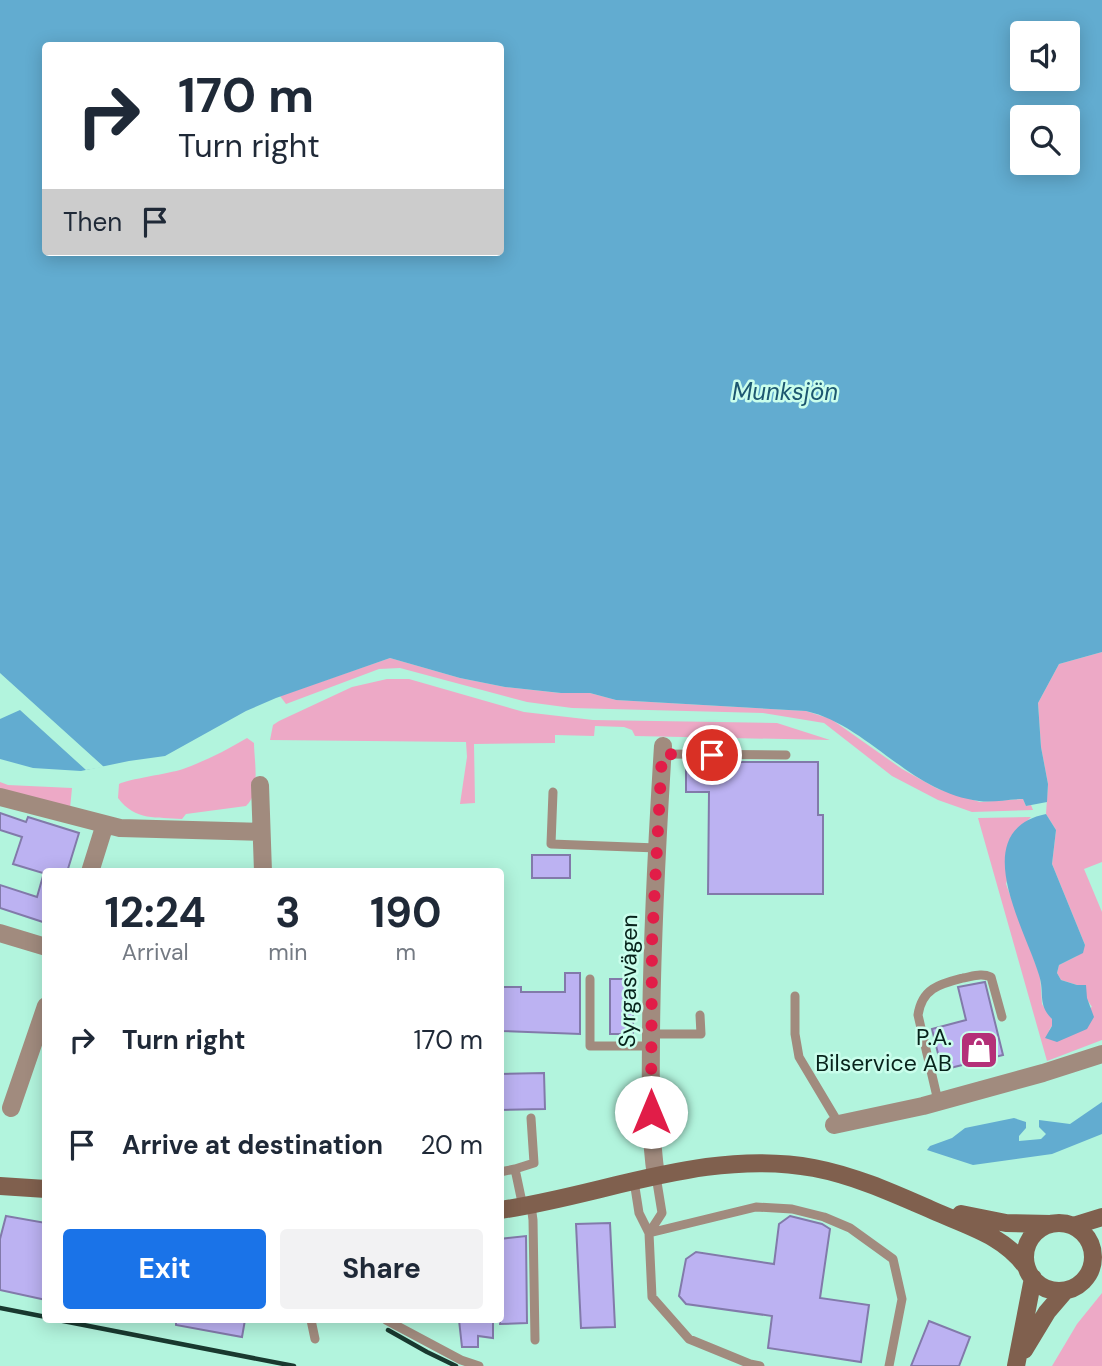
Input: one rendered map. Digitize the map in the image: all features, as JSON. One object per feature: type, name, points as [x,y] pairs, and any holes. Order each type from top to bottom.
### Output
[{"type":"main road","points":[[504,1209],[702,1167],[764,1162],[827,1171],[854,1178],[979,1219],[1006,1223],[1063,1223],[1073,1226],[1088,1240],[1097,1263],[1081,1283],[1065,1291],[1047,1312],[1017,1363]]},
{"type":"main road","points":[[0,1186],[42,1189]]},
{"type":"main road","points":[[894,1193],[1001,1241],[1017,1254],[1045,1288],[1065,1291]]},
{"type":"main road","points":[[1073,1226],[1102,1217]]},
{"type":"main road","points":[[1017,1363],[1030,1273],[1025,1257],[1027,1246],[1041,1228],[1052,1224]]},
{"type":"street","name":"Syrgasvägen","points":[[656,1176],[652,1149],[652,942],[663,750]]},
{"type":"street","points":[[260,785],[263,868]]},
{"type":"street","points":[[0,797],[120,828],[261,832]]},
{"type":"street","points":[[91,868],[105,824]]},
{"type":"street","points":[[0,933],[42,946]]},
{"type":"street","points":[[9,1096],[42,1016]]},
{"type":"street","points":[[836,1124],[938,1101],[1102,1054]]},
{"type":"lane","points":[[663,750],[786,755]]},
{"type":"lane","points":[[553,792],[551,844],[657,848]]},
{"type":"lane","points":[[938,1101],[918,1014],[919,1003],[928,992],[943,983],[984,974],[991,977],[1002,1017]]},
{"type":"lane","points":[[590,979],[590,1046],[701,1034],[700,1015]]},
{"type":"lane","points":[[795,996],[794,1034],[799,1057],[836,1124]]},
{"type":"lane","points":[[504,1171],[534,1163],[531,1118]]},
{"type":"lane","points":[[515,1169],[533,1220],[535,1340]]},
{"type":"lane","points":[[649,1233],[662,1213],[656,1176]]},
{"type":"lane","points":[[634,1181],[639,1213],[649,1233],[652,1297],[689,1339],[760,1366]]},
{"type":"lane","points":[[649,1233],[756,1207],[792,1209],[824,1217],[850,1228],[893,1259],[902,1299],[889,1366]]},
{"type":"lane","points":[[312,1323],[315,1339]]},
{"type":"lane","points":[[392,1323],[461,1360],[479,1366]]},
{"type":"shaded area","points":[[1102,652],[1102,862],[1084,869],[1102,912],[1102,1040],[1047,1061],[978,818],[1031,817],[1021,827],[1006,884],[1040,976],[1042,1004],[1052,1019],[1049,1030],[1092,1007],[1086,998],[1086,985],[1061,980],[1057,973],[1059,965],[1077,956],[1085,945],[1052,864],[1056,830],[1046,814],[1048,784],[1041,747],[1038,703],[1059,664]]},
{"type":"shaded area","points":[[390,658],[460,678],[505,687],[560,693],[590,693],[616,700],[806,711],[831,719],[902,769],[938,789],[980,802],[1023,799],[1026,806],[1031,805],[1033,810],[972,812],[938,800],[892,776],[824,723],[763,713],[572,708],[527,702],[400,668],[379,669],[286,704],[280,696]]},
{"type":"shaded area","points":[[387,679],[409,679],[524,712],[593,720],[777,723],[830,740],[635,736],[632,730],[624,727],[595,726],[594,736],[555,735],[555,743],[474,744],[475,803],[460,804],[467,757],[466,742],[270,740],[273,725],[279,721],[352,687]]},
{"type":"shaded area","points":[[247,738],[254,743],[256,776],[254,793],[246,806],[186,814],[182,819],[164,818],[132,811],[118,798],[119,784],[183,769]]},
{"type":"shaded area","points":[[0,782],[8,785],[72,788],[70,809],[0,792]]},
{"type":"shaded area","points":[[1102,1293],[1102,1366],[1052,1366],[1077,1324]]},
{"type":"water","name":"Munksjön","points":[[0,0],[1102,0],[1102,652],[1059,664],[1038,703],[1041,747],[1048,784],[1047,802],[1026,806],[1023,799],[979,801],[954,795],[910,772],[849,730],[806,711],[616,700],[590,693],[505,687],[460,678],[390,658],[246,711],[165,756],[81,771],[33,768],[0,759]]},
{"type":"water","points":[[1046,814],[1056,830],[1052,864],[1085,945],[1083,953],[1059,965],[1057,973],[1061,980],[1086,985],[1087,998],[1094,1017],[1087,1029],[1057,1042],[1045,1038],[1052,1026],[1052,1019],[1044,1008],[1041,981],[1014,909],[1007,884],[1005,861],[1009,840],[1022,824]]},
{"type":"water","points":[[1102,1102],[1102,1134],[1052,1154],[973,1165],[927,1150],[930,1146],[952,1138],[965,1128],[1014,1118],[1026,1122],[1019,1141],[1041,1139],[1046,1134],[1039,1127],[1039,1120],[1070,1124]]},
{"type":"pier","points":[[0,673],[104,767],[86,770],[20,710],[0,719]]},
{"type":"building","points":[[686,762],[818,762],[818,815],[823,815],[823,894],[708,894],[709,792],[686,792]]},
{"type":"building","points":[[0,813],[26,822],[28,817],[79,833],[68,868],[42,868],[42,873],[13,864],[22,837],[0,830]]},
{"type":"building","points":[[532,855],[570,855],[570,878],[532,878]]},
{"type":"building","points":[[42,880],[42,922],[0,908],[0,885],[37,897]]},
{"type":"building","points":[[565,973],[580,973],[580,1034],[504,1031],[504,987],[521,987],[521,992],[565,992]]},
{"type":"building","points":[[610,979],[633,979],[633,1034],[610,1034]]},
{"type":"building","points":[[985,982],[1003,1055],[942,1070],[932,1029],[966,1020],[958,987]]},
{"type":"building","points":[[544,1073],[545,1109],[504,1110],[504,1074]]},
{"type":"building","points":[[6,1216],[42,1222],[42,1299],[0,1290],[0,1239]]},
{"type":"building","points":[[790,1216],[822,1224],[830,1229],[820,1298],[869,1305],[861,1362],[768,1348],[772,1316],[686,1304],[679,1296],[686,1259],[696,1252],[774,1264],[779,1224]]},
{"type":"building","points":[[610,1223],[615,1327],[581,1328],[576,1224]]},
{"type":"building","points":[[526,1236],[527,1323],[500,1324],[504,1323],[504,1239]]},
{"type":"building","points":[[929,1321],[970,1337],[959,1366],[911,1366]]},
{"type":"building","points":[[176,1323],[244,1323],[242,1337]]},
{"type":"building","points":[[459,1323],[493,1323],[493,1338],[478,1336],[478,1347],[462,1347]]},
{"type":"railway","points":[[0,1308],[42,1316]]},
{"type":"railway","points":[[73,1323],[294,1366]]},
{"type":"railway","points":[[388,1330],[456,1366]]},
{"type":"place","name":"P.A. Bilservice AB","points":[[979,1050]]},
{"type":"route","points":[[651,1112],[652,942],[662,754],[712,755]]}]
